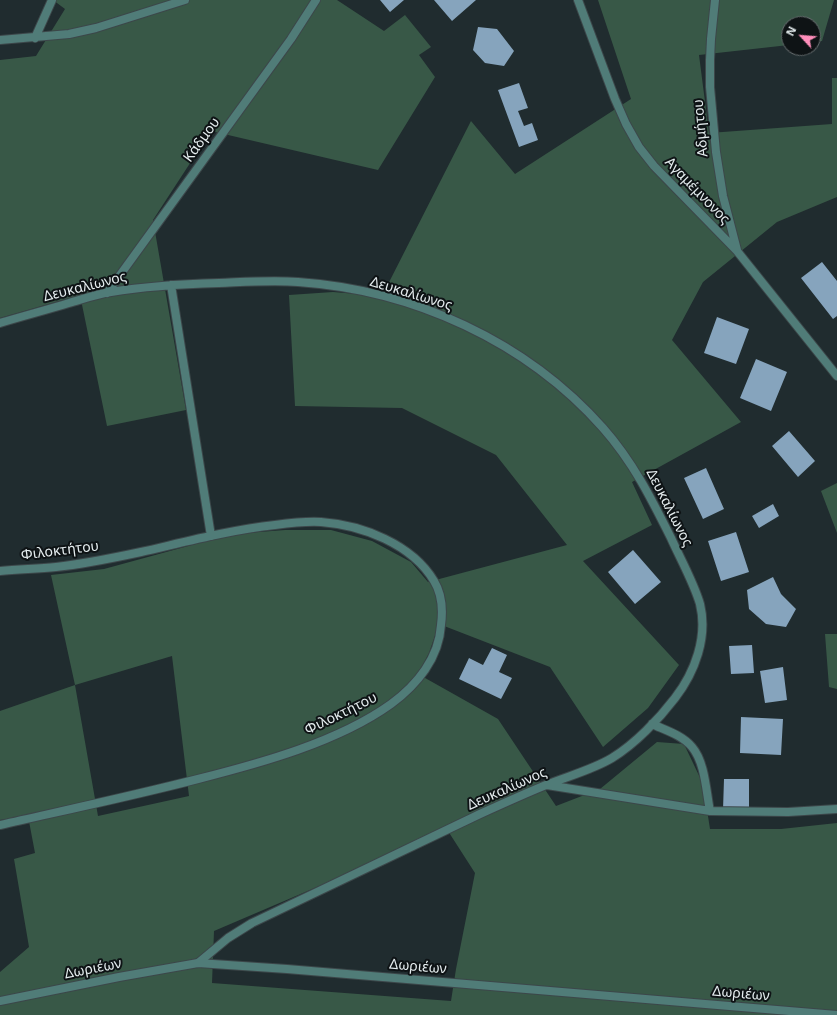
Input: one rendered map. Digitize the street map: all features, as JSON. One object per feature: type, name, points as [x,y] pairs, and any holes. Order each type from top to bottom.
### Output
[{"type":"street","points":[[35,38],[52,0]]},
{"type":"street","points":[[0,40],[69,34],[96,28],[185,0]]},
{"type":"street","name":"Κάδμου","points":[[106,293],[291,39],[316,0]]},
{"type":"street","name":"Αγαμέμνονος","points":[[578,0],[615,99],[626,124],[639,147],[654,166],[737,251],[837,376]]},
{"type":"street","name":"Αδμήτου","points":[[716,0],[711,39],[710,87],[716,152],[723,196],[737,251]]},
{"type":"street","name":"Δευκαλίωνος","points":[[0,323],[106,293],[171,285],[260,282],[296,282],[323,285],[367,293],[432,311],[464,324],[504,347],[546,375],[582,406],[605,430],[642,480],[699,600],[702,624],[701,637],[695,662],[680,692],[662,714],[627,747],[613,757],[590,769],[547,785],[477,816],[252,923],[224,942],[198,963]]},
{"type":"street","points":[[171,285],[211,536]]},
{"type":"street","name":"Φιλοκτήτου","points":[[0,571],[55,567],[98,561],[211,536],[261,527],[302,522],[321,522],[341,525],[391,541],[415,558],[433,579],[438,589],[442,620],[441,635],[436,650],[422,676],[392,703],[369,718],[296,750],[247,766],[138,794],[0,825]]},
{"type":"street","points":[[652,724],[678,736],[696,752],[700,759],[710,811]]},
{"type":"street","points":[[547,785],[710,811],[788,812],[837,808]]},
{"type":"street","name":"Δωριέων","points":[[0,1001],[198,963],[287,969],[837,1015]]},
{"type":"green space","points":[[53,0],[337,0],[384,31],[405,15],[431,47],[419,55],[435,77],[378,170],[211,131],[153,220],[186,410],[107,426],[80,295],[0,318],[0,60],[36,56],[65,9]]},
{"type":"green space","points":[[598,0],[834,0],[822,41],[821,16],[781,16],[781,46],[699,55],[709,133],[832,124],[832,78],[837,78],[837,197],[777,222],[703,282],[672,340],[741,422],[632,482],[652,525],[583,561],[679,665],[648,708],[603,747],[550,667],[439,624],[429,653],[418,674],[498,719],[556,806],[600,789],[657,742],[684,744],[703,784],[710,829],[781,829],[837,823],[837,1015],[0,1015],[0,972],[29,947],[14,859],[35,853],[28,816],[0,820],[0,711],[75,685],[51,575],[104,569],[232,534],[285,530],[331,530],[372,541],[411,562],[428,582],[567,545],[496,455],[402,408],[295,406],[289,295],[333,292],[382,296],[471,121],[515,174],[631,99]],"holes":[[[172,656],[189,796],[98,816],[75,685]],[[448,831],[475,873],[451,1001],[212,983],[214,931]]]},
{"type":"green space","points":[[837,483],[837,533],[821,491]]},
{"type":"green space","points":[[825,634],[837,634],[837,689],[829,687]]},
{"type":"building","points":[[380,0],[404,0],[390,12]]},
{"type":"building","points":[[434,0],[476,0],[452,21]]},
{"type":"building","points":[[478,27],[497,29],[514,51],[504,66],[485,63],[473,50]]},
{"type":"building","points":[[519,83],[528,108],[518,111],[524,126],[532,123],[538,140],[519,147],[498,90]]},
{"type":"building","points":[[822,262],[837,281],[837,316],[833,319],[801,278]]},
{"type":"building","points":[[717,317],[749,329],[736,364],[704,353]]},
{"type":"building","points":[[756,359],[787,372],[771,411],[740,398]]},
{"type":"building","points":[[789,431],[815,461],[798,477],[772,446]]},
{"type":"building","points":[[706,468],[724,509],[703,519],[684,478]]},
{"type":"building","points":[[773,504],[779,516],[759,528],[752,516]]},
{"type":"building","points":[[736,532],[749,572],[721,581],[708,541]]},
{"type":"building","points":[[633,550],[661,582],[635,604],[608,572]]},
{"type":"building","points":[[773,577],[781,594],[796,609],[786,627],[766,624],[749,609],[747,590]]},
{"type":"building","points":[[752,645],[754,673],[731,674],[729,646]]},
{"type":"building","points":[[492,648],[507,655],[499,672],[512,678],[501,699],[459,679],[469,658],[483,665]]},
{"type":"building","points":[[783,667],[787,700],[765,703],[760,671]]},
{"type":"building","points":[[741,717],[783,719],[781,755],[740,753]]},
{"type":"building","points":[[724,779],[749,779],[749,810],[723,810]]}]
